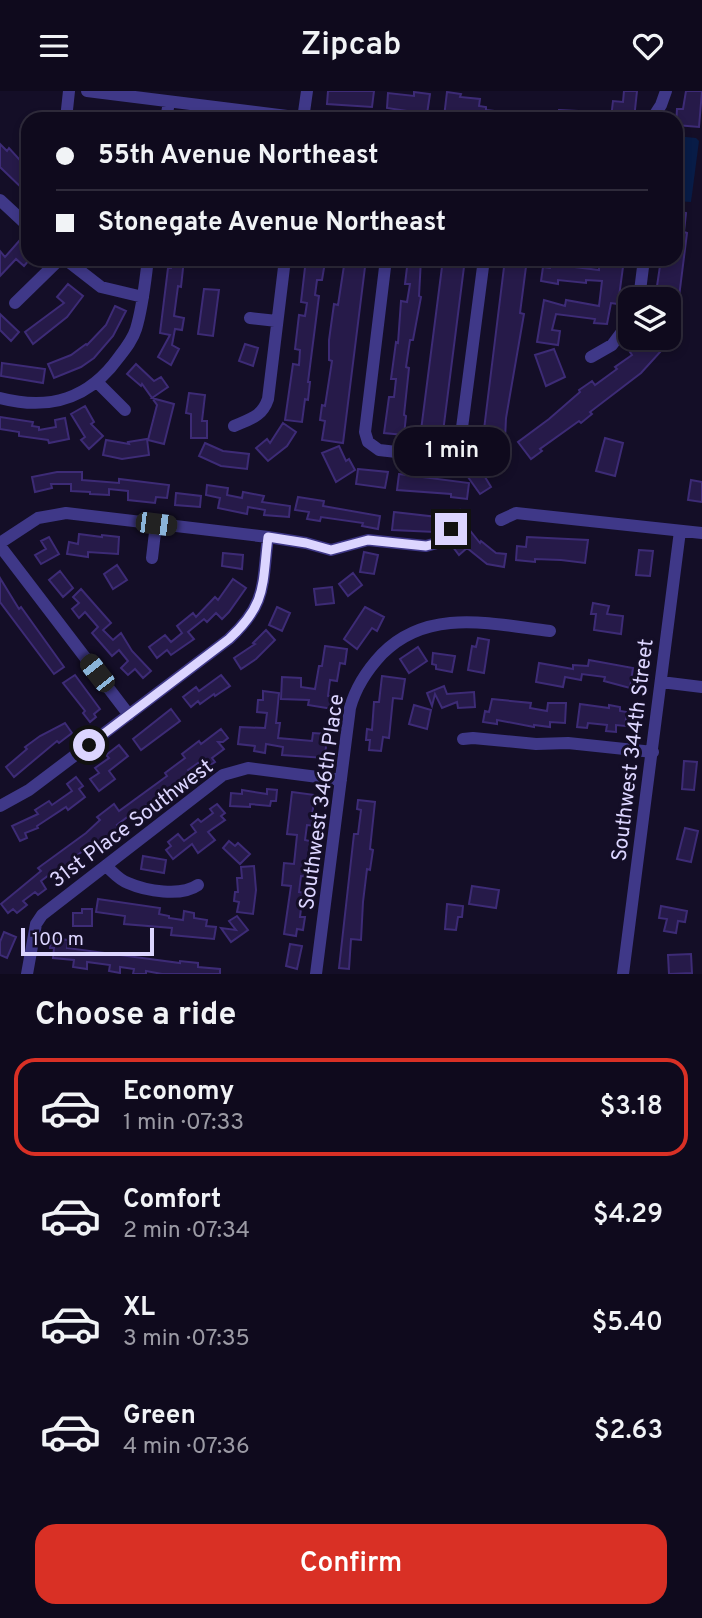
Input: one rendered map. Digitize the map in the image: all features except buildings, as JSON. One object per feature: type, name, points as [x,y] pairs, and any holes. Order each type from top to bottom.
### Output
[{"type":"street","points":[[67,112],[69,91]]},
{"type":"street","points":[[87,91],[250,112]]},
{"type":"street","points":[[306,112],[307,91]]},
{"type":"street","points":[[656,112],[666,91]]},
{"type":"street","points":[[167,112],[169,102]]},
{"type":"street","points":[[0,200],[21,220]]},
{"type":"street","points":[[15,303],[55,266]]},
{"type":"street","points":[[72,266],[101,287],[143,297]]},
{"type":"street","points":[[0,398],[21,404],[52,402],[79,394],[107,374],[132,339],[143,297],[147,266]]},
{"type":"street","points":[[234,426],[258,416],[264,409],[284,266]]},
{"type":"street","points":[[385,266],[365,432],[368,442],[374,448],[387,451],[450,458],[457,454],[460,443],[483,266]]},
{"type":"street","points":[[640,287],[643,266]]},
{"type":"street","points":[[250,318],[277,321]]},
{"type":"street","points":[[591,356],[612,345],[618,337]]},
{"type":"street","points":[[97,382],[125,410]]},
{"type":"street","points":[[500,520],[516,513],[702,533]]},
{"type":"street","points":[[130,715],[0,545],[38,518],[58,514],[88,515],[268,537],[331,550],[368,540],[426,546],[438,543],[451,529]]},
{"type":"street","points":[[152,558],[156,524]]},
{"type":"street","name":"Southwest 344th Street","points":[[623,974],[680,531]]},
{"type":"street","points":[[0,806],[29,790],[130,715],[229,639],[251,617],[261,597],[268,537]]},
{"type":"street","name":"Southwest 346th Place","points":[[316,974],[350,708],[354,694],[370,666],[391,645],[432,624],[498,624],[550,631]]},
{"type":"street","points":[[661,682],[702,687]]},
{"type":"street","points":[[463,739],[536,744],[568,743],[653,752]]},
{"type":"street","name":"31st Place Southwest","points":[[27,974],[36,924],[51,907],[223,775],[248,768],[341,780]]},
{"type":"street","points":[[106,866],[127,883],[140,887],[179,892],[198,885]]},
{"type":"water","points":[[683,137],[696,138],[699,141],[691,202],[683,201]]},
{"type":"route","points":[[89,745],[245,624],[261,597],[268,537],[331,550],[368,540],[426,546],[438,543],[451,529]]}]
